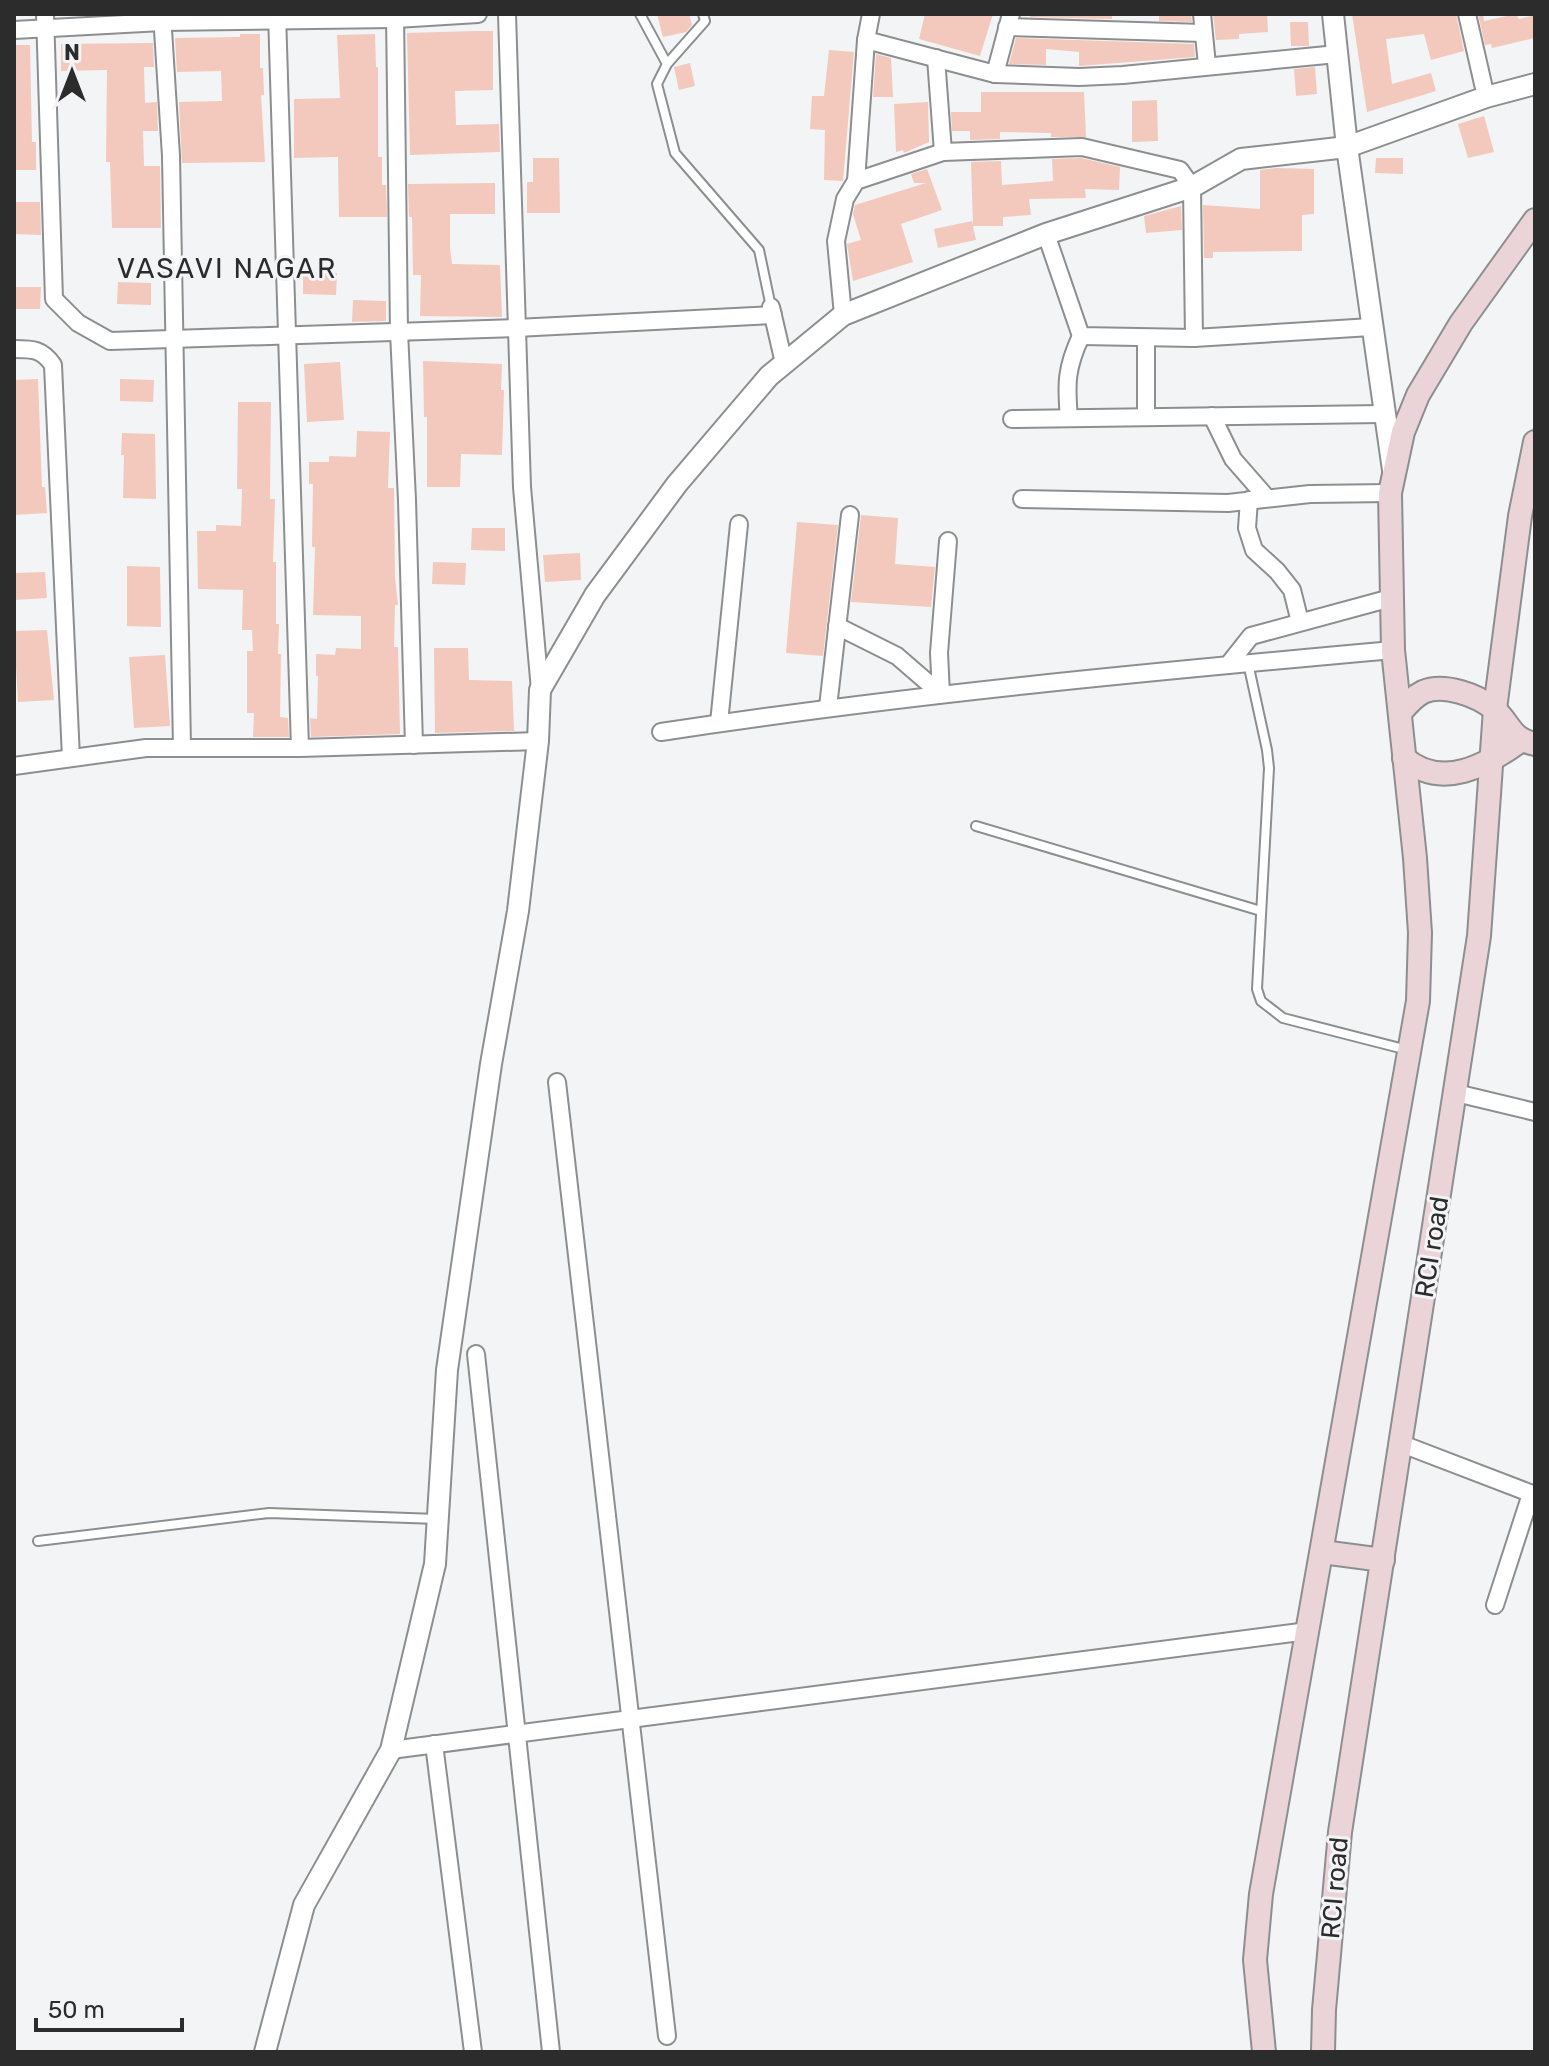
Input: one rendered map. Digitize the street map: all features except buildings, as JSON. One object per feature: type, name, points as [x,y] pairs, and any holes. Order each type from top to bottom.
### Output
[{"type":"main road","points":[[1264,2052],[1255,1960],[1261,1894],[1418,1001],[1420,933],[1393,650],[1392,483],[1403,432],[1418,395],[1461,323],[1535,220]]},
{"type":"main road","name":"RCI road","points":[[1323,2052],[1340,1832],[1479,936],[1495,709],[1520,516],[1535,442]]},
{"type":"main road","points":[[1400,713],[1426,691],[1446,689],[1469,695],[1495,709],[1528,743],[1473,769],[1429,772],[1404,758]]},
{"type":"main road","points":[[1322,1552],[1383,1560]]},
{"type":"street","points":[[14,30],[45,22],[478,14]]},
{"type":"street","points":[[265,2052],[304,1905],[391,1750],[435,1564],[447,1370],[489,1079],[518,911],[538,741],[540,690],[522,487],[507,14]]},
{"type":"street","points":[[843,315],[836,241],[845,199],[856,181],[866,40],[871,14]]},
{"type":"street","points":[[1202,14],[1207,65]]},
{"type":"street","points":[[1022,499],[1228,503],[1392,483],[1347,147],[1333,14]]},
{"type":"street","points":[[1467,14],[1486,97]]},
{"type":"street","points":[[278,17],[300,748]]},
{"type":"street","points":[[395,17],[399,332],[414,745]]},
{"type":"street","points":[[162,18],[171,156],[182,747]]},
{"type":"street","points":[[995,74],[1009,20],[1203,33]]},
{"type":"street","points":[[45,22],[54,299],[78,323],[110,341],[516,328],[772,311],[784,363]]},
{"type":"street","points":[[866,40],[995,74],[1123,75],[1337,54]]},
{"type":"street","points":[[936,58],[943,152]]},
{"type":"street","points":[[540,690],[595,595],[668,496],[769,376],[843,315],[1046,234],[1192,187],[1241,159],[1347,147],[1486,97],[1535,84]]},
{"type":"street","points":[[856,181],[943,152],[1082,147],[1180,170],[1192,187],[1194,338]]},
{"type":"street","points":[[1046,234],[1081,336],[1069,362],[1069,418]]},
{"type":"street","points":[[1081,336],[1194,338],[1371,327]]},
{"type":"street","points":[[1146,338],[1146,417]]},
{"type":"street","points":[[14,349],[31,349],[46,354],[53,365],[71,758]]},
{"type":"street","points":[[1012,419],[1383,414]]},
{"type":"street","points":[[1212,416],[1233,459],[1267,498]]},
{"type":"street","points":[[1249,500],[1247,528],[1254,550],[1292,590],[1300,622]]},
{"type":"street","points":[[828,707],[850,515]]},
{"type":"street","points":[[719,723],[739,524]]},
{"type":"street","points":[[941,694],[939,653],[948,541]]},
{"type":"street","points":[[1228,665],[1251,636],[1391,598]]},
{"type":"street","points":[[837,626],[897,656],[941,694]]},
{"type":"street","points":[[661,732],[941,694],[1393,650]]},
{"type":"street","points":[[14,766],[146,748],[300,748],[538,741]]},
{"type":"street","points":[[557,1082],[667,2036]]},
{"type":"street","points":[[1456,1093],[1535,1112]]},
{"type":"street","points":[[476,1354],[551,2052]]},
{"type":"street","points":[[1402,1444],[1533,1495],[1495,1605]]},
{"type":"street","points":[[391,1750],[1308,1631]]},
{"type":"street","points":[[434,1744],[473,2052]]},
{"type":"lane","points":[[640,14],[667,64]]},
{"type":"lane","points":[[703,14],[705,21],[667,64],[657,84],[675,153],[759,250],[772,311]]},
{"type":"lane","points":[[1248,663],[1269,768],[1257,989],[1261,1001],[1283,1018],[1409,1050]]},
{"type":"lane","points":[[976,826],[1261,911]]},
{"type":"lane","points":[[38,1541],[269,1513],[438,1519]]},
{"type":"district","name":"VASAVI NAGAR","points":[[227,268]]}]
